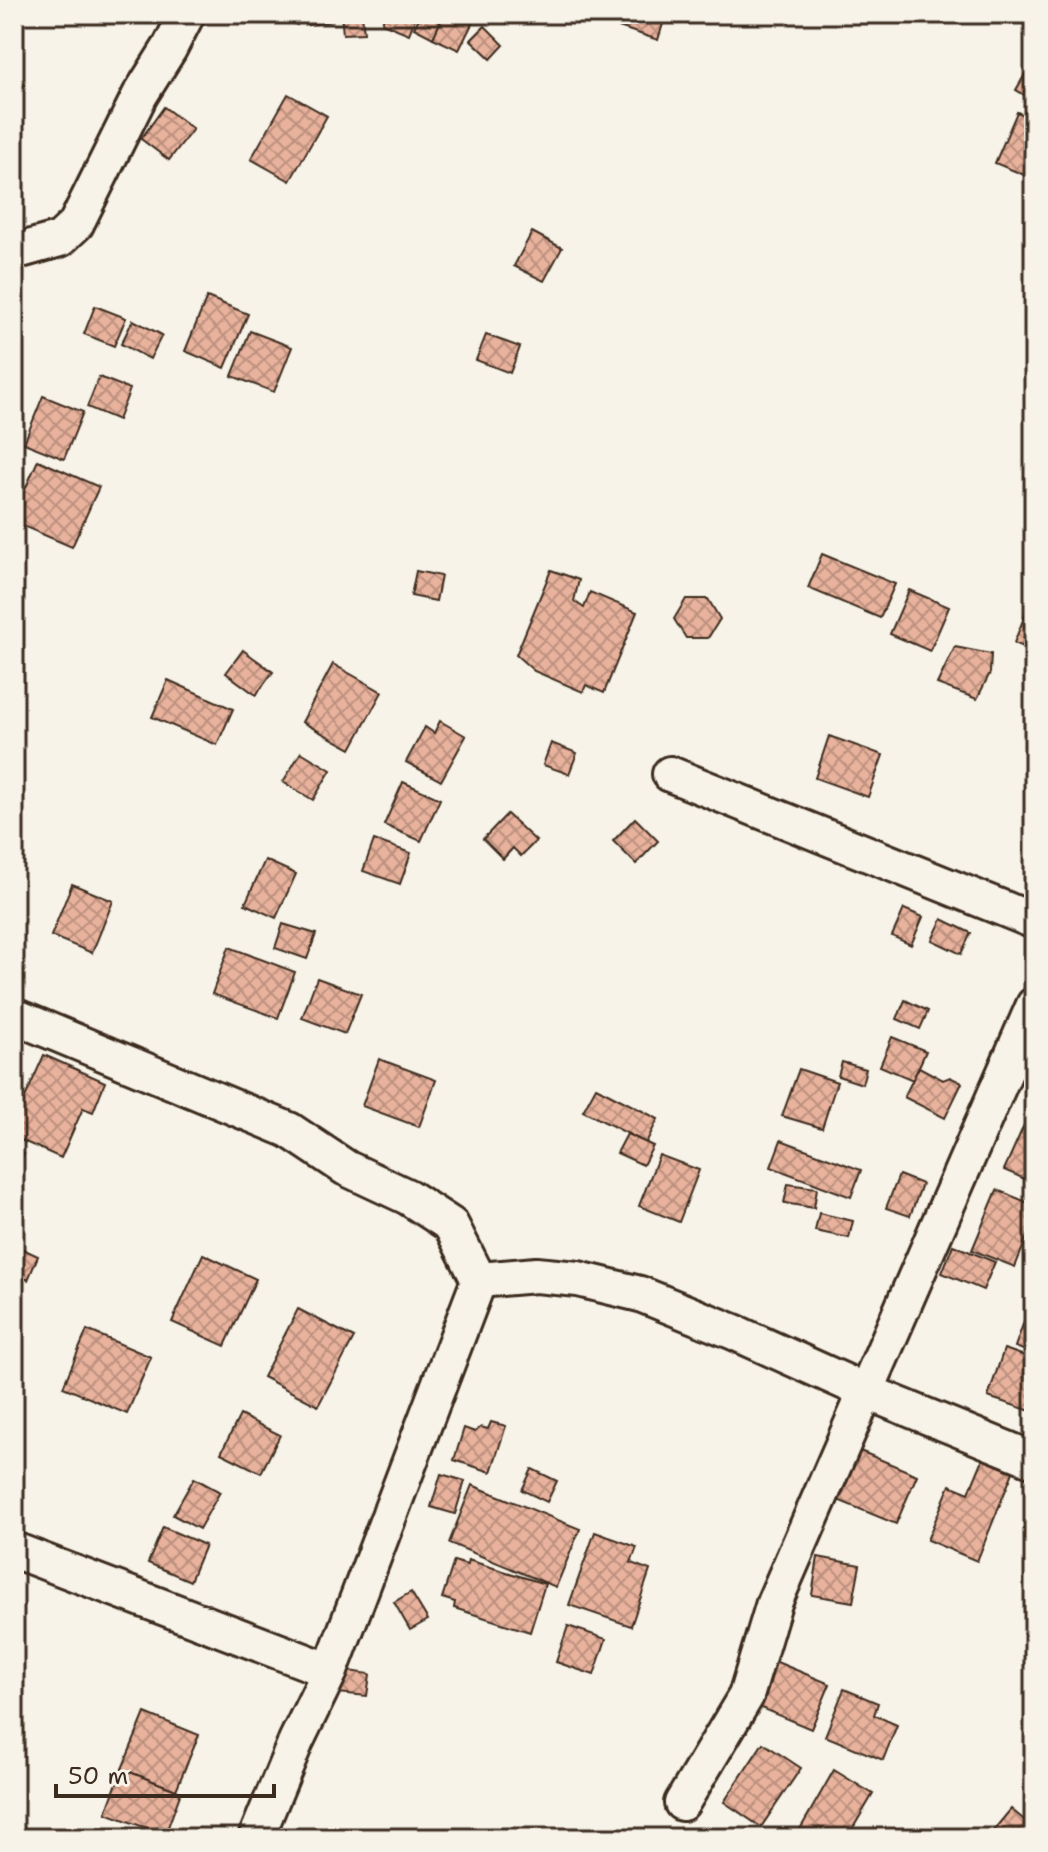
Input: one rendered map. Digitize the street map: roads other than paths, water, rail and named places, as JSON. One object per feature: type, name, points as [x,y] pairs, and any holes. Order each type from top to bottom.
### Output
[{"type":"street","points":[[14,252],[60,239],[76,224],[140,95],[187,14]]},
{"type":"street","points":[[670,774],[1034,921]]},
{"type":"street","points":[[682,1803],[746,1696],[774,1603],[1034,1005]]},
{"type":"street","points":[[14,1016],[289,1130],[346,1168],[408,1197],[451,1225],[479,1280],[330,1671],[296,1741],[256,1838]]},
{"type":"street","points":[[479,1280],[536,1275],[578,1279],[640,1294],[1034,1460]]},
{"type":"street","points":[[14,1550],[330,1671]]}]
